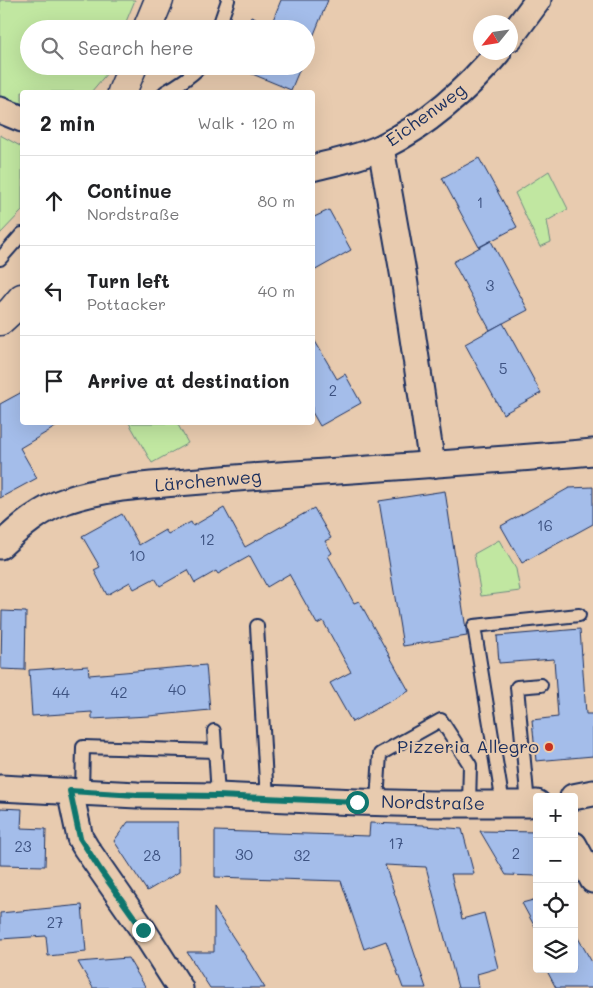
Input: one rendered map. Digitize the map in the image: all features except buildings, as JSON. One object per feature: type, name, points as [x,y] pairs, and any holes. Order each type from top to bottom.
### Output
[{"type":"street","points":[[151,20],[159,0]]},
{"type":"street","points":[[518,27],[538,0]]},
{"type":"street","name":"Eichenweg","points":[[315,167],[359,156],[381,148],[400,138],[444,106],[482,72],[492,60]]},
{"type":"street","points":[[123,90],[129,75]]},
{"type":"street","points":[[0,110],[20,118]]},
{"type":"street","points":[[381,148],[404,278],[432,465]]},
{"type":"street","points":[[0,321],[20,300]]},
{"type":"street","name":"Lärchenweg","points":[[0,546],[43,510],[67,500],[92,493],[129,487],[593,452]]},
{"type":"street","name":"Nordstraße","points":[[0,788],[267,799],[469,804],[532,803]]},
{"type":"street","points":[[76,791],[80,838],[180,988]]},
{"type":"street","points":[[578,796],[593,793]]},
{"type":"street","points":[[578,852],[593,880]]},
{"type":"lane","points":[[221,20],[228,0]]},
{"type":"lane","points":[[169,90],[191,75]]},
{"type":"lane","points":[[0,259],[20,236]]},
{"type":"lane","points":[[503,804],[474,626],[579,615]]},
{"type":"lane","points":[[257,626],[267,799]]},
{"type":"lane","points":[[532,803],[517,687],[540,685]]},
{"type":"lane","points":[[377,802],[380,754],[441,720],[470,764],[469,804]]},
{"type":"lane","points":[[214,731],[218,796]]},
{"type":"lane","points":[[76,791],[83,748],[216,751]]},
{"type":"green space","points":[[0,0],[135,0],[127,20],[20,20],[20,75],[105,75],[93,90],[20,90],[20,102],[0,97]]},
{"type":"green space","points":[[0,135],[20,146],[20,213],[0,234]]},
{"type":"green space","points":[[549,171],[568,209],[547,221],[551,242],[540,247],[515,193]]},
{"type":"green space","points":[[130,425],[178,425],[188,443],[152,463]]},
{"type":"green space","points":[[499,540],[516,569],[520,591],[481,596],[474,554]]},
{"type":"place","name":"Pizzeria Allegro","points":[[549,747]]},
{"type":"route","points":[[143,930],[80,838],[70,791],[357,802]]}]
